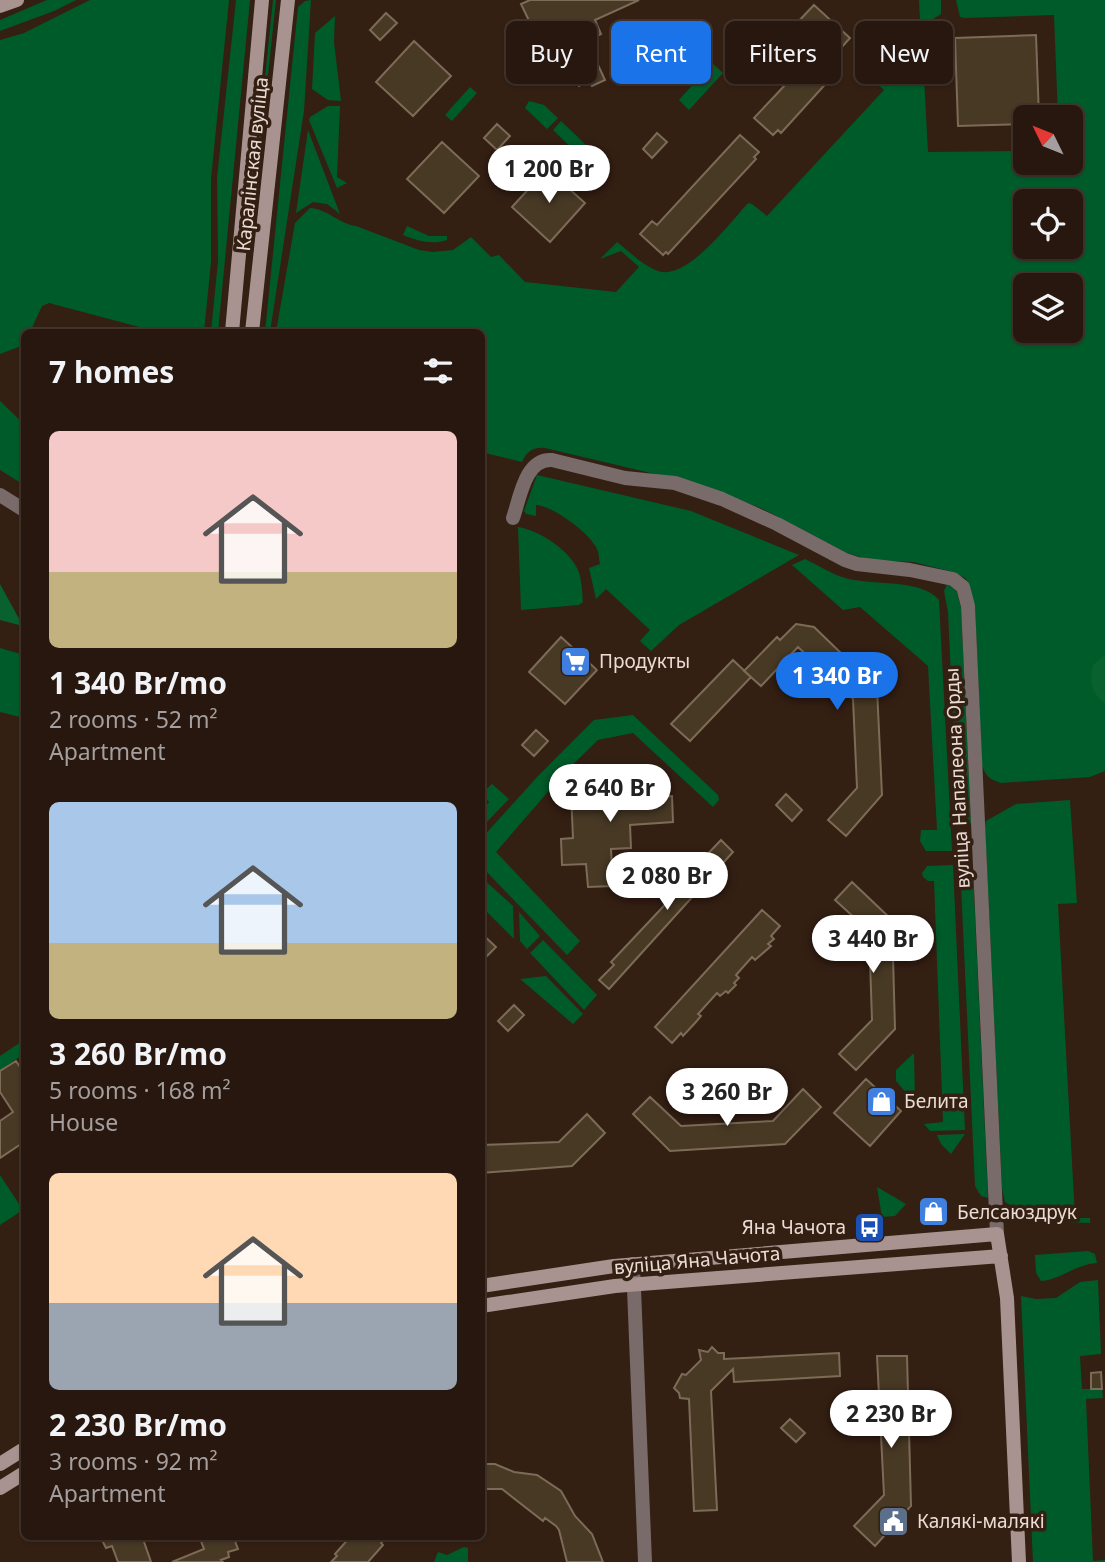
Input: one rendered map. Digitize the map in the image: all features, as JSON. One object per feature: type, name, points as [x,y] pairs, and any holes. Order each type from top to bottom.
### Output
[{"type":"main road","points":[[0,6],[17,0]]},
{"type":"main road","name":"Каралінская вуліца","points":[[232,329],[262,0]]},
{"type":"main road","name":"Каралінская вуліца","points":[[253,329],[289,0]]},
{"type":"main road","points":[[239,260],[261,261]]},
{"type":"main road","name":"вуліца Напалеона Орды","points":[[997,1234],[1007,1298],[1019,1562]]},
{"type":"main road","name":"вуліца Яна Чачота","points":[[485,1285],[633,1264],[997,1234]]},
{"type":"main road","name":"вуліца Яна Чачота","points":[[485,1305],[545,1295],[634,1285],[1001,1256]]},
{"type":"main road","points":[[0,1464],[21,1451]]},
{"type":"main road","points":[[0,1488],[21,1476]]},
{"type":"street","name":"вуліца Напалеона Орды","points":[[513,518],[536,463],[544,459],[552,460],[625,478],[676,483],[722,499],[845,560],[881,568],[928,573],[953,579],[963,587],[968,606],[997,1234]]},
{"type":"street","points":[[0,495],[21,508]]},
{"type":"street","points":[[633,1264],[645,1562]]},
{"type":"green space","points":[[47,0],[76,0],[0,31],[0,20]]},
{"type":"green space","points":[[90,0],[229,0],[211,179],[211,262],[204,329],[147,329],[49,303],[42,306],[31,329],[21,329],[21,346],[0,354],[0,40],[24,33]]},
{"type":"green space","points":[[236,0],[250,0],[218,329],[211,329],[218,261],[217,178]]},
{"type":"green space","points":[[273,0],[276,0],[256,187],[254,185]]},
{"type":"green space","points":[[311,0],[304,111],[270,329],[265,329],[298,7]]},
{"type":"green space","points":[[919,0],[941,0],[941,14],[933,19],[920,21]]},
{"type":"green space","points":[[956,0],[1105,0],[1105,771],[1090,777],[1001,783],[991,779],[985,772],[982,765],[975,608],[965,578],[953,572],[913,562],[871,560],[847,553],[763,509],[676,479],[545,448],[531,450],[522,462],[485,453],[485,329],[277,329],[295,223],[310,208],[419,250],[453,250],[471,237],[491,257],[499,255],[525,282],[616,292],[639,267],[621,251],[600,259],[617,242],[644,264],[656,270],[673,271],[685,266],[720,235],[748,203],[767,216],[884,90],[877,84],[924,84],[928,152],[1013,151],[1013,175],[1083,175],[1083,105],[1058,105],[1054,15],[964,18],[960,17]]},
{"type":"green space","points":[[335,16],[334,42],[341,101],[328,100],[312,89],[315,33]]},
{"type":"green space","points":[[711,64],[723,73],[689,110],[679,100],[693,84],[711,84]]},
{"type":"green space","points":[[470,87],[477,93],[452,121],[445,115]]},
{"type":"green space","points":[[529,101],[544,105],[558,118],[547,129],[525,108]]},
{"type":"green space","points":[[328,106],[340,106],[337,177],[347,183],[337,188],[309,120]]},
{"type":"green space","points":[[561,121],[587,146],[588,153],[583,159],[553,130]]},
{"type":"green space","points":[[308,130],[340,214],[327,204],[313,202],[296,213]]},
{"type":"green space","points":[[407,226],[429,236],[447,236],[447,240],[419,241],[403,235]]},
{"type":"green space","points":[[0,401],[21,421],[21,483],[0,470]]},
{"type":"green space","points":[[537,475],[691,511],[799,555],[679,625],[651,651],[640,641],[650,630],[606,589],[596,599],[589,568],[600,564],[598,551],[586,534],[543,506],[536,505],[536,516],[524,511]]},
{"type":"green space","points":[[518,527],[543,536],[567,554],[579,572],[583,602],[579,605],[521,610]]},
{"type":"green space","points":[[805,559],[845,578],[908,585],[931,593],[939,600],[952,851],[926,851],[920,841],[921,830],[937,830],[928,666],[860,607],[843,610],[792,565]]},
{"type":"green space","points":[[0,584],[21,625],[0,620]]},
{"type":"green space","points":[[947,584],[956,590],[961,607],[971,823],[958,828],[948,612],[944,591]]},
{"type":"green space","points":[[0,648],[21,654],[21,717],[0,712]]},
{"type":"green space","points":[[1105,655],[1105,703],[1094,691],[1092,677],[1093,665]]},
{"type":"green space","points":[[633,715],[718,795],[719,800],[713,807],[633,733],[598,740],[566,771],[496,852],[580,941],[567,955],[485,870],[485,835],[594,720]]},
{"type":"green space","points":[[492,784],[509,799],[485,824],[485,806],[489,802],[485,798],[485,790]]},
{"type":"green space","points":[[1070,800],[1077,903],[1058,904],[1075,1218],[1090,1218],[1090,1223],[1037,1221],[1005,1202],[1002,1188],[986,821],[1016,804]]},
{"type":"green space","points":[[960,864],[969,866],[973,872],[988,1198],[981,1196],[975,1186]]},
{"type":"green space","points":[[953,865],[965,1130],[930,1131],[924,1124],[943,1122],[934,881],[928,881],[922,873],[927,866]]},
{"type":"green space","points":[[485,881],[513,906],[514,939],[485,910]]},
{"type":"green space","points":[[519,912],[540,936],[527,949],[520,941]]},
{"type":"green space","points":[[543,940],[597,995],[584,1010],[530,953]]},
{"type":"green space","points":[[546,976],[583,1014],[573,1024],[520,979]]},
{"type":"green space","points":[[21,1042],[21,1056],[0,1070],[0,1056]]},
{"type":"green space","points":[[914,1053],[915,1103],[896,1081],[896,1070]]},
{"type":"green space","points":[[965,1134],[951,1154],[941,1144],[937,1135]]},
{"type":"green space","points":[[0,1175],[21,1207],[21,1211],[0,1225]]},
{"type":"green space","points":[[877,1187],[906,1204],[895,1216],[882,1217]]},
{"type":"green space","points":[[1088,1251],[1095,1254],[1097,1263],[1081,1266],[1049,1280],[1041,1281],[1036,1273],[1035,1255]]},
{"type":"green space","points":[[1098,1280],[1101,1354],[1080,1356],[1082,1389],[1102,1389],[1103,1398],[1086,1399],[1093,1561],[1105,1562],[1033,1562],[1021,1296],[1036,1299],[1056,1298],[1080,1282]]},
{"type":"green space","points":[[464,1547],[468,1548],[468,1562],[434,1562],[438,1552],[447,1555]]},
{"type":"building","points":[[530,0],[639,0],[595,21],[529,21],[521,4]]},
{"type":"building","points":[[814,5],[831,21],[799,21]]},
{"type":"building","points":[[386,13],[397,23],[380,40],[370,30]]},
{"type":"building","points":[[841,30],[850,38],[841,48]]},
{"type":"building","points":[[1036,35],[1039,105],[1013,105],[1013,124],[958,126],[955,38]]},
{"type":"building","points":[[414,41],[451,76],[413,116],[376,82]]},
{"type":"building","points":[[597,63],[605,80],[597,84]]},
{"type":"building","points":[[786,84],[826,84],[781,133],[778,130],[773,135],[754,118]]},
{"type":"building","points":[[497,124],[510,136],[497,150],[484,138]]},
{"type":"building","points":[[657,133],[667,142],[652,158],[643,149]]},
{"type":"building","points":[[740,135],[759,152],[754,157],[756,159],[668,254],[666,252],[663,255],[640,234],[652,221],[657,225]]},
{"type":"building","points":[[442,142],[479,176],[444,213],[407,179]]},
{"type":"building","points":[[547,169],[585,203],[550,242],[512,207]]},
{"type":"building","points":[[796,624],[814,627],[877,688],[882,795],[846,836],[828,820],[857,788],[853,699],[798,647],[761,686],[744,671],[777,637],[780,640]]},
{"type":"building","points":[[561,637],[597,670],[565,704],[529,672]]},
{"type":"building","points":[[733,660],[751,677],[690,741],[671,724]]},
{"type":"building","points":[[536,730],[548,741],[534,756],[522,745]]},
{"type":"building","points":[[647,771],[648,798],[672,796],[673,822],[630,825],[631,848],[611,849],[613,886],[588,887],[586,864],[562,865],[561,839],[573,838],[571,792],[619,789],[618,773]]},
{"type":"building","points":[[786,794],[802,810],[792,821],[776,805]]},
{"type":"building","points":[[721,840],[733,852],[609,989],[599,980],[614,965],[611,962]]},
{"type":"building","points":[[852,882],[892,920],[895,1029],[856,1070],[839,1054],[872,1020],[869,931],[835,900]]},
{"type":"building","points":[[762,910],[780,926],[771,936],[774,939],[768,944],[771,946],[755,960],[752,957],[736,975],[739,978],[734,983],[736,985],[728,993],[726,991],[720,996],[717,993],[698,1014],[701,1016],[695,1023],[672,1043],[655,1027]]},
{"type":"building","points":[[485,937],[496,947],[485,958]]},
{"type":"building","points":[[514,1005],[524,1015],[508,1031],[498,1021]]},
{"type":"building","points":[[16,1061],[21,1068],[21,1144],[0,1158],[0,1121],[13,1112],[0,1092],[0,1071]]},
{"type":"building","points":[[866,1079],[901,1111],[870,1146],[834,1113]]},
{"type":"building","points":[[803,1089],[821,1107],[785,1144],[670,1151],[633,1114],[650,1097],[681,1126],[773,1121]]},
{"type":"building","points":[[587,1114],[605,1133],[572,1166],[485,1173],[485,1145],[559,1142]]},
{"type":"building","points":[[712,1347],[718,1353],[724,1353],[724,1359],[839,1353],[840,1376],[734,1382],[733,1369],[711,1391],[717,1510],[694,1511],[689,1399],[680,1398],[674,1388],[682,1374],[686,1375],[701,1360],[699,1350],[708,1352]]},
{"type":"building","points":[[877,1356],[907,1356],[911,1506],[875,1546],[854,1526],[884,1495]]},
{"type":"building","points":[[1101,1372],[1102,1389],[1091,1389],[1091,1373]]},
{"type":"building","points":[[790,1419],[805,1433],[796,1442],[781,1428]]},
{"type":"building","points":[[485,1464],[537,1475],[561,1491],[575,1516],[592,1534],[603,1562],[567,1562],[556,1526],[545,1518],[543,1521],[502,1489],[485,1489]]},
{"type":"building","points":[[102,1540],[143,1540],[151,1562],[118,1562],[112,1546],[106,1548]]},
{"type":"building","points":[[201,1540],[235,1540],[238,1549],[228,1552],[229,1557],[221,1560],[223,1562],[172,1562],[204,1549]]},
{"type":"building","points":[[347,1540],[384,1540],[381,1543],[383,1545],[368,1562],[331,1562],[337,1556],[335,1554]]},
{"type":"place","name":"Продукты","points":[[576,661]]},
{"type":"place","name":"Белита","points":[[881,1101]]},
{"type":"place","name":"Белсаюздрук","points":[[934,1212]]},
{"type":"place","name":"Яна Чачота","points":[[869,1227]]},
{"type":"place","name":"Калякі-малякі","points":[[894,1521]]}]
